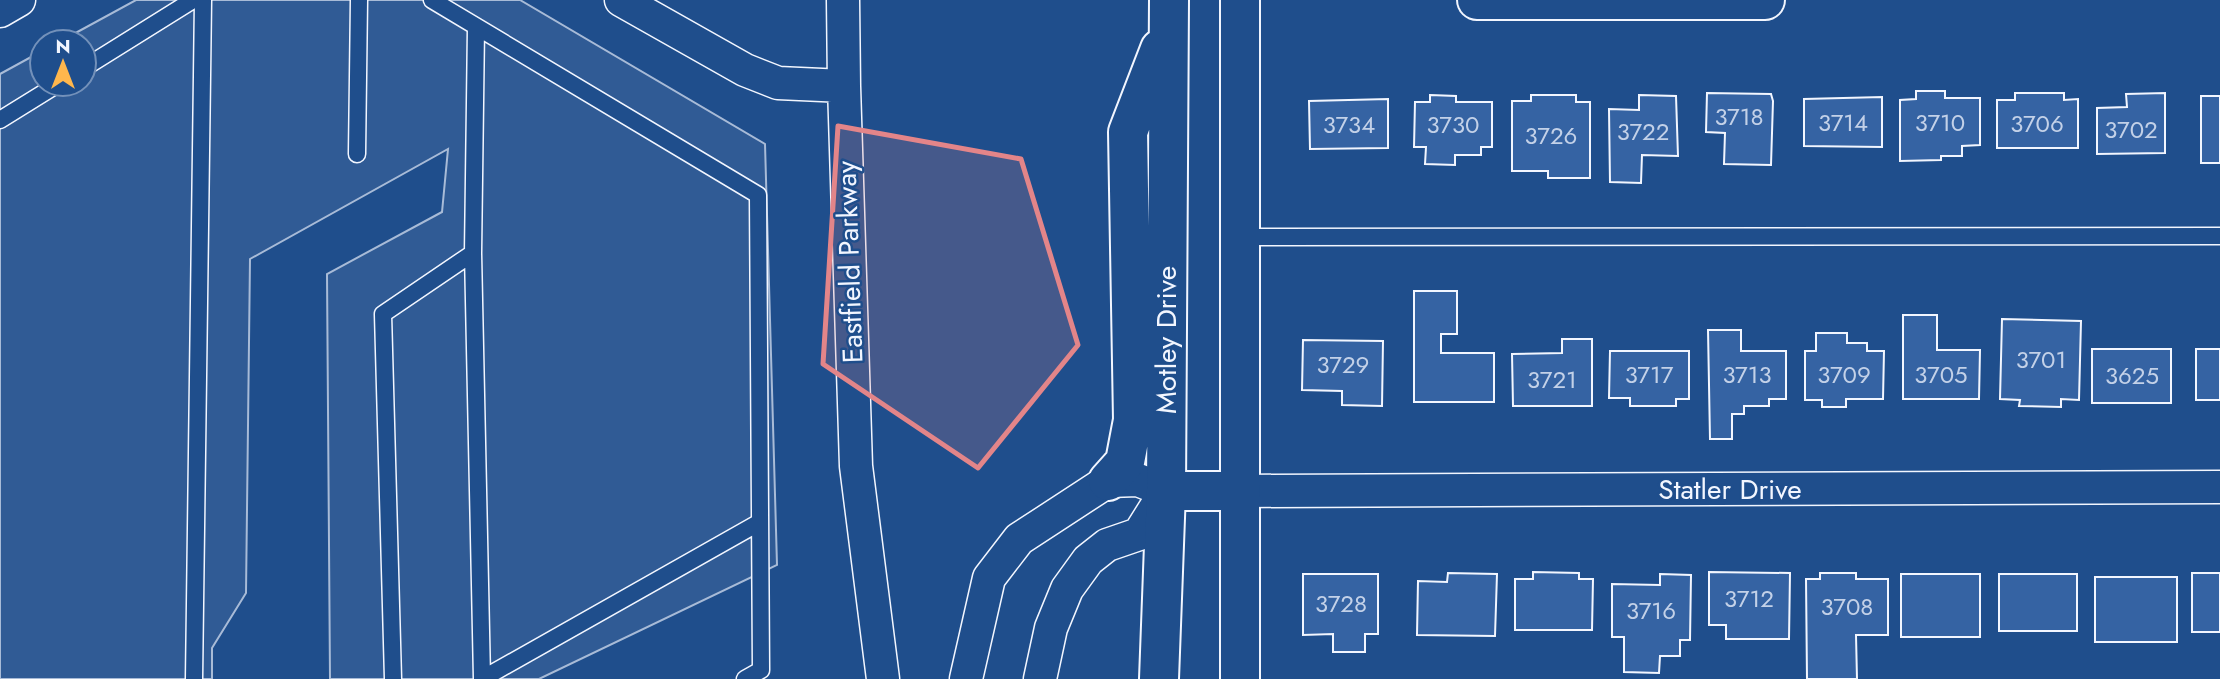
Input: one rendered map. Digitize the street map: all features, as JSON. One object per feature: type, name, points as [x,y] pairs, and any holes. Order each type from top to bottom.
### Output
[{"type":"main road","points":[[1240,0],[1240,679]]},
{"type":"main road","points":[[1479,0],[1765,0]]},
{"type":"main road","points":[[1108,481],[1125,462],[1133,420],[1128,132],[1168,13]]},
{"type":"main road","name":"Motley Drive","points":[[1159,679],[1166,491],[1168,13]]},
{"type":"main road","points":[[1166,491],[1241,491]]},
{"type":"street","points":[[0,11],[19,0]]},
{"type":"street","points":[[623,0],[744,70],[778,83],[844,86]]},
{"type":"street","name":"Eastfield Parkway","points":[[843,0],[856,466],[883,679]]},
{"type":"street","points":[[966,679],[989,578],[1019,539],[1108,481],[1138,480],[1166,491],[1139,534],[1107,545],[1088,560],[1067,589],[1051,628],[1040,679]]},
{"type":"street","name":"Statler Drive","points":[[1241,491],[2220,487]]},
{"type":"lane","points":[[98,59],[193,0]]},
{"type":"lane","points":[[194,679],[203,0]]},
{"type":"lane","points":[[358,154],[359,0]]},
{"type":"lane","points":[[432,0],[758,195],[761,670],[745,679]]},
{"type":"lane","points":[[476,27],[472,253],[482,679],[760,522]]},
{"type":"lane","points":[[0,120],[35,98]]},
{"type":"lane","points":[[1241,237],[2220,236]]},
{"type":"lane","points":[[393,679],[383,314],[472,253]]},
{"type":"highlighted area","points":[[838,126],[1021,159],[1078,345],[978,468],[823,364]]},
{"type":"shaded area","points":[[136,0],[520,0],[765,144],[777,565],[539,679],[330,679],[327,274],[442,212],[448,149],[250,259],[246,593],[212,648],[212,679],[0,679],[0,74],[28,59],[28,98],[98,98],[98,28],[85,28]]},
{"type":"building","points":[[1916,91],[1945,91],[1945,98],[1980,98],[1980,145],[1962,146],[1962,156],[1941,156],[1941,160],[1900,161],[1900,100],[1916,99]]},
{"type":"building","points":[[1707,93],[1771,94],[1771,165],[1724,164],[1725,133],[1706,132]]},
{"type":"building","points":[[2015,93],[2064,93],[2064,100],[2078,99],[2078,148],[1997,148],[1997,100],[2015,100]]},
{"type":"building","points":[[2165,93],[2165,153],[2097,154],[2097,108],[2127,107],[2126,94]]},
{"type":"building","points":[[1430,95],[1456,96],[1456,102],[1492,102],[1492,147],[1481,147],[1481,155],[1455,155],[1455,165],[1425,164],[1426,147],[1414,147],[1415,102],[1430,102]]},
{"type":"building","points":[[1531,95],[1576,95],[1576,102],[1590,102],[1590,178],[1548,178],[1548,171],[1512,171],[1512,101],[1531,101]]},
{"type":"building","points":[[1639,95],[1676,96],[1678,156],[1642,155],[1641,183],[1610,182],[1609,109],[1639,110]]},
{"type":"building","points":[[2201,96],[2220,96],[2220,163],[2201,163]]},
{"type":"building","points":[[1882,97],[1882,147],[1804,146],[1804,99]]},
{"type":"building","points":[[1388,99],[1388,148],[1310,149],[1309,101]]},
{"type":"building","points":[[1414,291],[1457,291],[1457,334],[1441,334],[1441,353],[1494,353],[1494,402],[1414,402]]},
{"type":"building","points":[[1903,315],[1937,315],[1937,350],[1980,350],[1979,399],[1903,399]]},
{"type":"building","points":[[2002,319],[2081,321],[2079,400],[2061,399],[2061,407],[2019,406],[2020,400],[2000,399]]},
{"type":"building","points":[[1708,330],[1741,330],[1741,351],[1786,351],[1786,399],[1769,399],[1769,406],[1744,406],[1744,414],[1732,414],[1732,439],[1710,439]]},
{"type":"building","points":[[1816,333],[1847,333],[1847,343],[1867,343],[1867,351],[1884,351],[1883,399],[1846,399],[1846,407],[1822,407],[1822,400],[1805,400],[1805,351],[1816,351]]},
{"type":"building","points":[[1562,339],[1592,339],[1592,406],[1513,406],[1512,354],[1562,353]]},
{"type":"building","points":[[1303,340],[1383,341],[1382,406],[1342,405],[1342,391],[1302,390]]},
{"type":"building","points":[[2092,349],[2171,349],[2171,403],[2092,403]]},
{"type":"building","points":[[2196,349],[2220,349],[2220,400],[2196,400]]},
{"type":"building","points":[[1610,351],[1689,351],[1689,399],[1676,399],[1676,406],[1630,406],[1630,398],[1609,398]]},
{"type":"building","points":[[1533,572],[1579,573],[1579,579],[1593,579],[1592,630],[1515,630],[1515,579],[1533,579]]},
{"type":"building","points":[[1709,572],[1790,573],[1789,639],[1726,639],[1726,625],[1709,625]]},
{"type":"building","points":[[1448,573],[1497,574],[1495,636],[1417,635],[1418,581],[1447,582]]},
{"type":"building","points":[[1820,573],[1856,573],[1856,579],[1888,579],[1888,635],[1856,635],[1857,679],[1807,679],[1806,579],[1820,579]]},
{"type":"building","points":[[2192,573],[2220,573],[2220,632],[2192,632]]},
{"type":"building","points":[[1303,574],[1378,574],[1378,634],[1365,634],[1365,652],[1333,652],[1333,634],[1303,635]]},
{"type":"building","points":[[1660,574],[1691,575],[1690,640],[1680,640],[1680,656],[1660,656],[1659,673],[1624,672],[1624,637],[1612,637],[1612,584],[1660,585]]},
{"type":"building","points":[[1901,574],[1980,574],[1980,637],[1901,637]]},
{"type":"building","points":[[1999,574],[2077,574],[2077,631],[1999,631]]},
{"type":"building","points":[[2095,577],[2177,577],[2177,642],[2095,642]]}]
